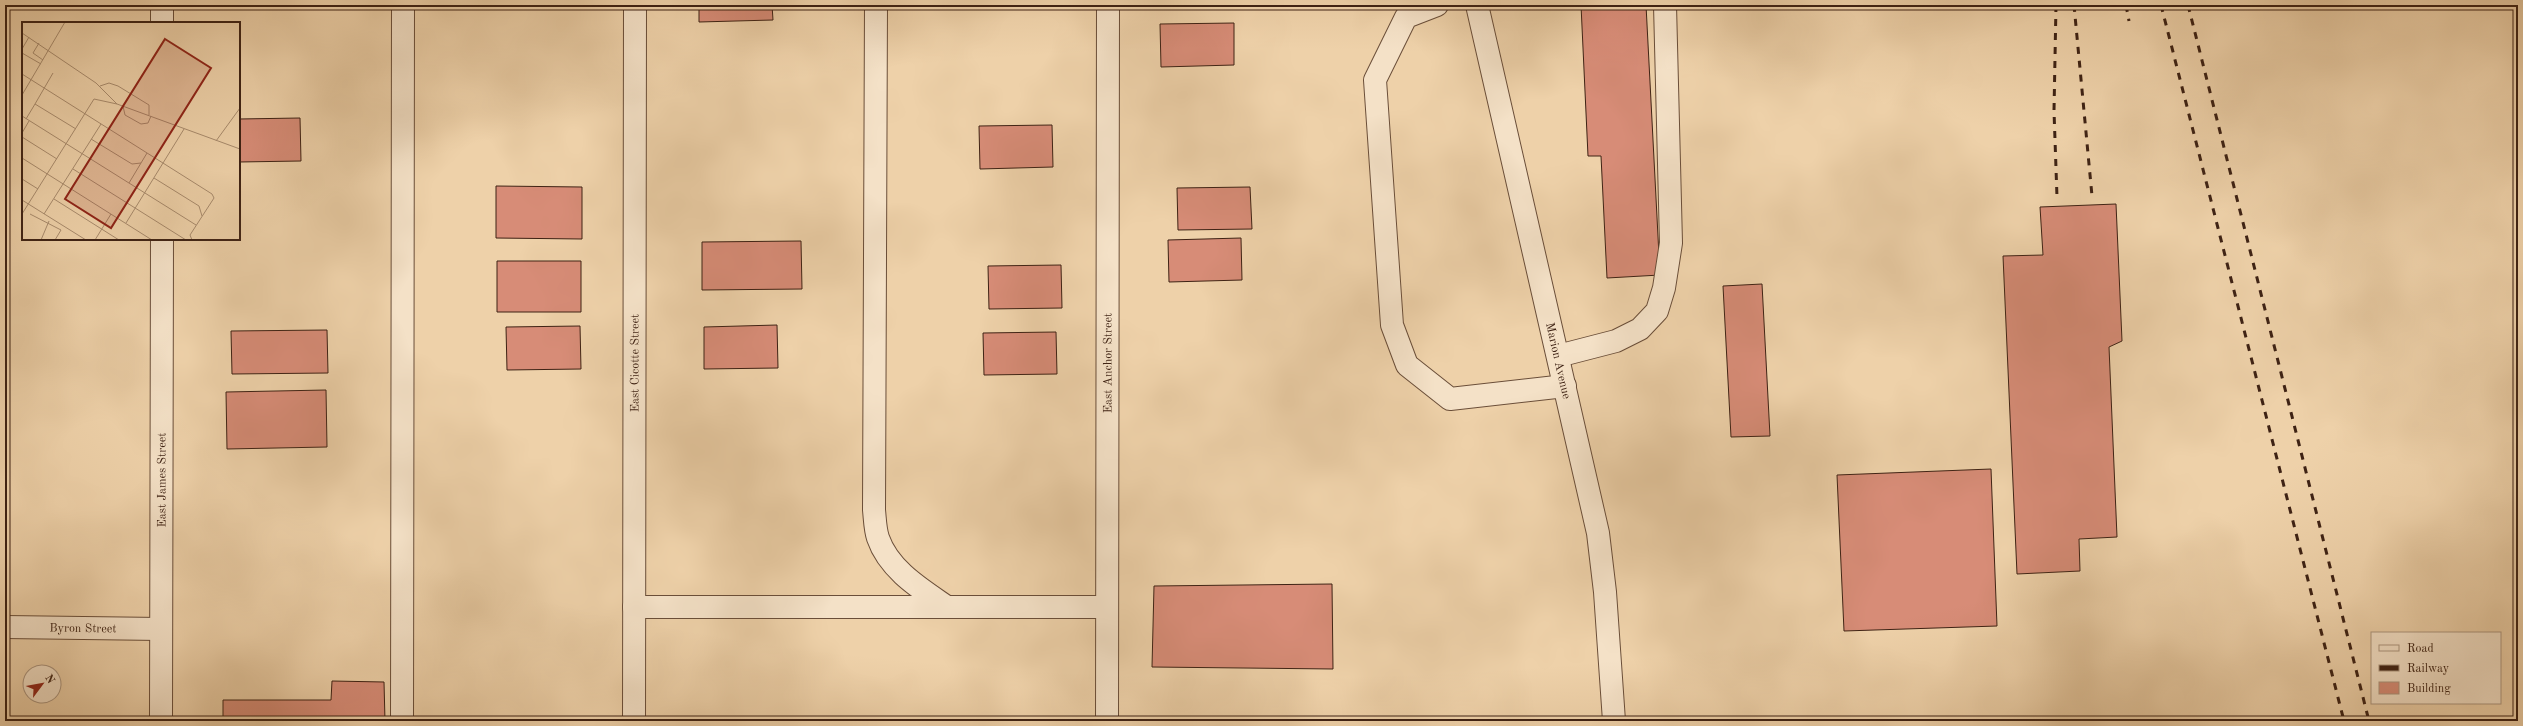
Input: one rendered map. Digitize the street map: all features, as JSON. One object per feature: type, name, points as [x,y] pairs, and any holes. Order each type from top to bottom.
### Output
[{"type":"street","points":[[162,5],[162,22]]},
{"type":"street","points":[[402,721],[403,5]]},
{"type":"street","name":"East Cicotte Street","points":[[634,721],[635,5]]},
{"type":"street","points":[[876,5],[874,510],[878,538],[889,558],[905,577],[947,607]]},
{"type":"street","name":"East Anchor Street","points":[[1107,721],[1108,5]]},
{"type":"street","points":[[1436,5],[1406,17],[1375,80],[1392,325],[1408,364],[1450,399],[1565,386]]},
{"type":"street","name":"Marion Avenue","points":[[1477,5],[1598,533],[1605,592],[1614,721]]},
{"type":"street","points":[[1558,356],[1616,341],[1640,329],[1657,311],[1664,288],[1671,243],[1665,5]]},
{"type":"street","name":"East James Street","points":[[161,721],[162,240]]},
{"type":"street","points":[[634,607],[1107,607]]},
{"type":"street","name":"Byron Street","points":[[5,627],[161,629]]},
{"type":"building","points":[[699,5],[772,5],[773,20],[699,22]]},
{"type":"building","points":[[1581,5],[1646,5],[1660,275],[1607,278],[1601,156],[1588,156]]},
{"type":"building","points":[[1234,23],[1234,65],[1161,67],[1160,24]]},
{"type":"building","points":[[300,118],[301,161],[240,162],[240,119]]},
{"type":"building","points":[[1052,125],[1053,167],[980,169],[979,126]]},
{"type":"building","points":[[496,186],[582,187],[582,239],[496,238]]},
{"type":"building","points":[[1250,187],[1252,229],[1178,230],[1177,188]]},
{"type":"building","points":[[2116,204],[2122,341],[2109,347],[2117,537],[2079,539],[2080,571],[2017,574],[2003,256],[2043,255],[2040,207]]},
{"type":"building","points":[[1241,238],[1242,280],[1169,282],[1168,240]]},
{"type":"building","points":[[801,241],[802,289],[702,290],[702,242]]},
{"type":"building","points":[[497,261],[581,261],[581,312],[497,312]]},
{"type":"building","points":[[1061,265],[1062,308],[989,309],[988,266]]},
{"type":"building","points":[[1762,284],[1770,436],[1731,437],[1723,286]]},
{"type":"building","points":[[777,325],[778,368],[704,369],[704,327]]},
{"type":"building","points":[[580,326],[581,369],[507,370],[506,327]]},
{"type":"building","points":[[327,330],[328,373],[232,374],[231,331]]},
{"type":"building","points":[[1056,332],[1057,374],[984,375],[983,333]]},
{"type":"building","points":[[326,390],[327,447],[227,449],[226,392]]},
{"type":"building","points":[[1991,469],[1997,626],[1844,631],[1837,475]]},
{"type":"building","points":[[1332,584],[1333,669],[1152,667],[1154,586]]},
{"type":"building","points":[[332,681],[384,682],[385,721],[223,721],[223,700],[331,700]]},
{"type":"railway","points":[[2056,5],[2054,111],[2057,197]]},
{"type":"railway","points":[[2074,5],[2092,196]]},
{"type":"railway","points":[[2126,5],[2129,21]]},
{"type":"railway","points":[[2161,5],[2344,721]]},
{"type":"railway","points":[[2188,5],[2369,721]]}]
